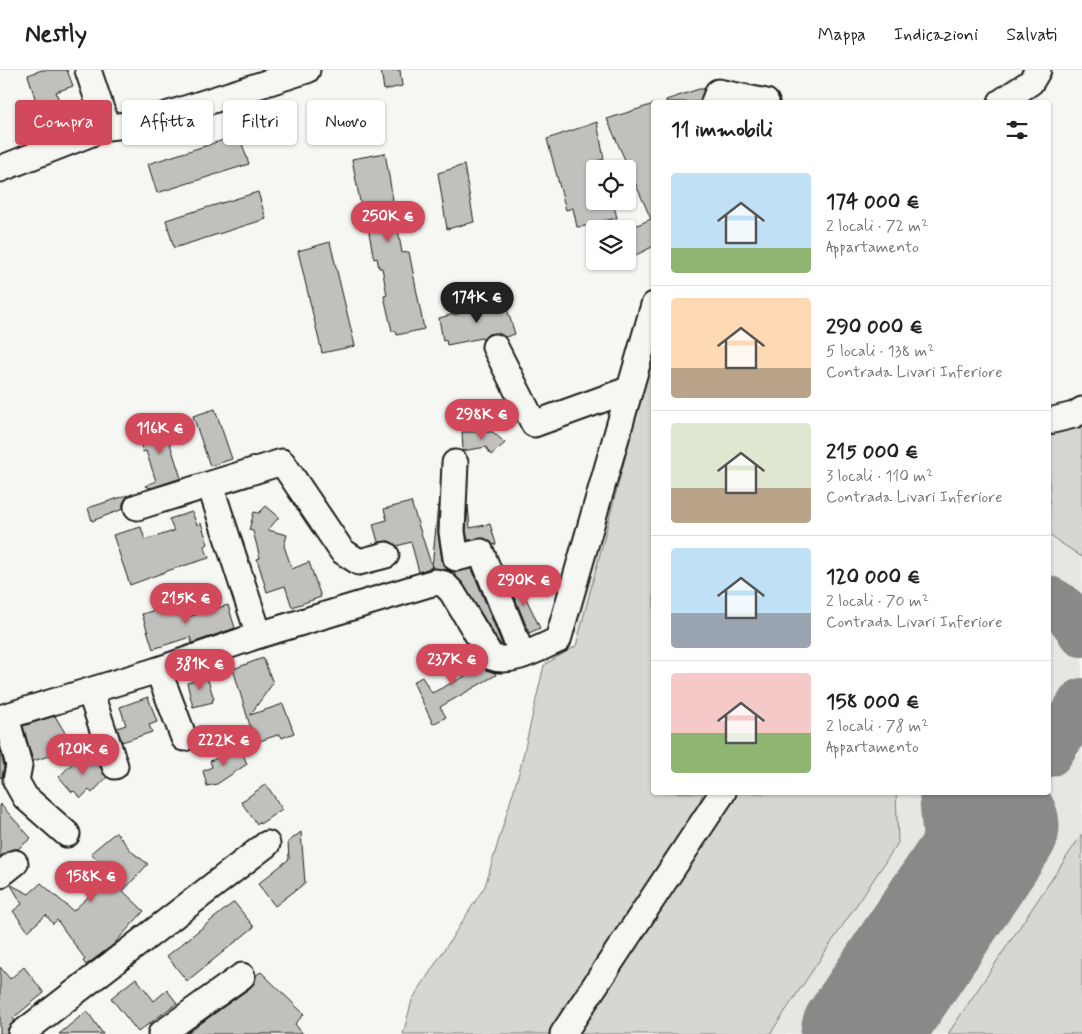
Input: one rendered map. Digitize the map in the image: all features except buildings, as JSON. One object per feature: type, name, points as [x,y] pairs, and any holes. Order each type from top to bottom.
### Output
[{"type":"street","points":[[88,70],[98,100]]},
{"type":"street","points":[[112,127],[138,124],[307,70]]},
{"type":"street","points":[[1004,100],[1031,82],[1038,70]]},
{"type":"street","points":[[715,100],[718,92],[756,100]]},
{"type":"street","points":[[0,169],[61,145]]},
{"type":"street","points":[[66,834],[25,797],[16,781],[19,765],[3,718],[158,670],[259,635],[435,582],[444,584],[452,592],[491,657],[499,660],[522,654],[558,640],[651,315]]},
{"type":"street","points":[[495,347],[534,424],[628,390]]},
{"type":"street","points":[[1051,421],[1074,415],[1082,410]]},
{"type":"street","points":[[136,507],[282,462],[342,552],[359,562],[386,555]]},
{"type":"street","points":[[455,463],[452,532],[456,558],[481,552],[522,654]]},
{"type":"street","points":[[210,485],[259,635]]},
{"type":"street","points":[[158,670],[184,738]]},
{"type":"street","points":[[90,691],[116,766]]},
{"type":"street","points":[[684,851],[707,795]]},
{"type":"street","points":[[563,1034],[721,795]]},
{"type":"street","points":[[22,1034],[267,844]]},
{"type":"street","points":[[161,1034],[242,976]]},
{"type":"shaded area","points":[[651,353],[651,795],[1051,795],[1051,414],[1082,401],[1082,1034],[403,1034],[412,1000],[485,886],[520,769],[544,665],[576,646],[578,605]]},
{"type":"shaded area","points":[[651,358],[651,795],[702,795],[681,847],[557,1034],[403,1034],[412,1000],[485,886],[520,769],[544,665],[576,646]]},
{"type":"shaded area","points":[[1082,415],[1082,557],[1051,536],[1051,425]]},
{"type":"shaded area","points":[[729,795],[896,795],[898,843],[770,1034],[570,1034]]},
{"type":"shaded area","points":[[1082,834],[1082,1034],[948,1034]]},
{"type":"taxiway","points":[[1051,601],[1068,614],[1082,633]]},
{"type":"taxiway","points":[[1051,750],[1082,702]]},
{"type":"taxiway","points":[[931,928],[938,914],[946,886],[947,846],[943,795]]},
{"type":"taxiway","points":[[1000,826],[1020,795]]},
{"type":"runway","points":[[860,1034],[1000,826]]}]
